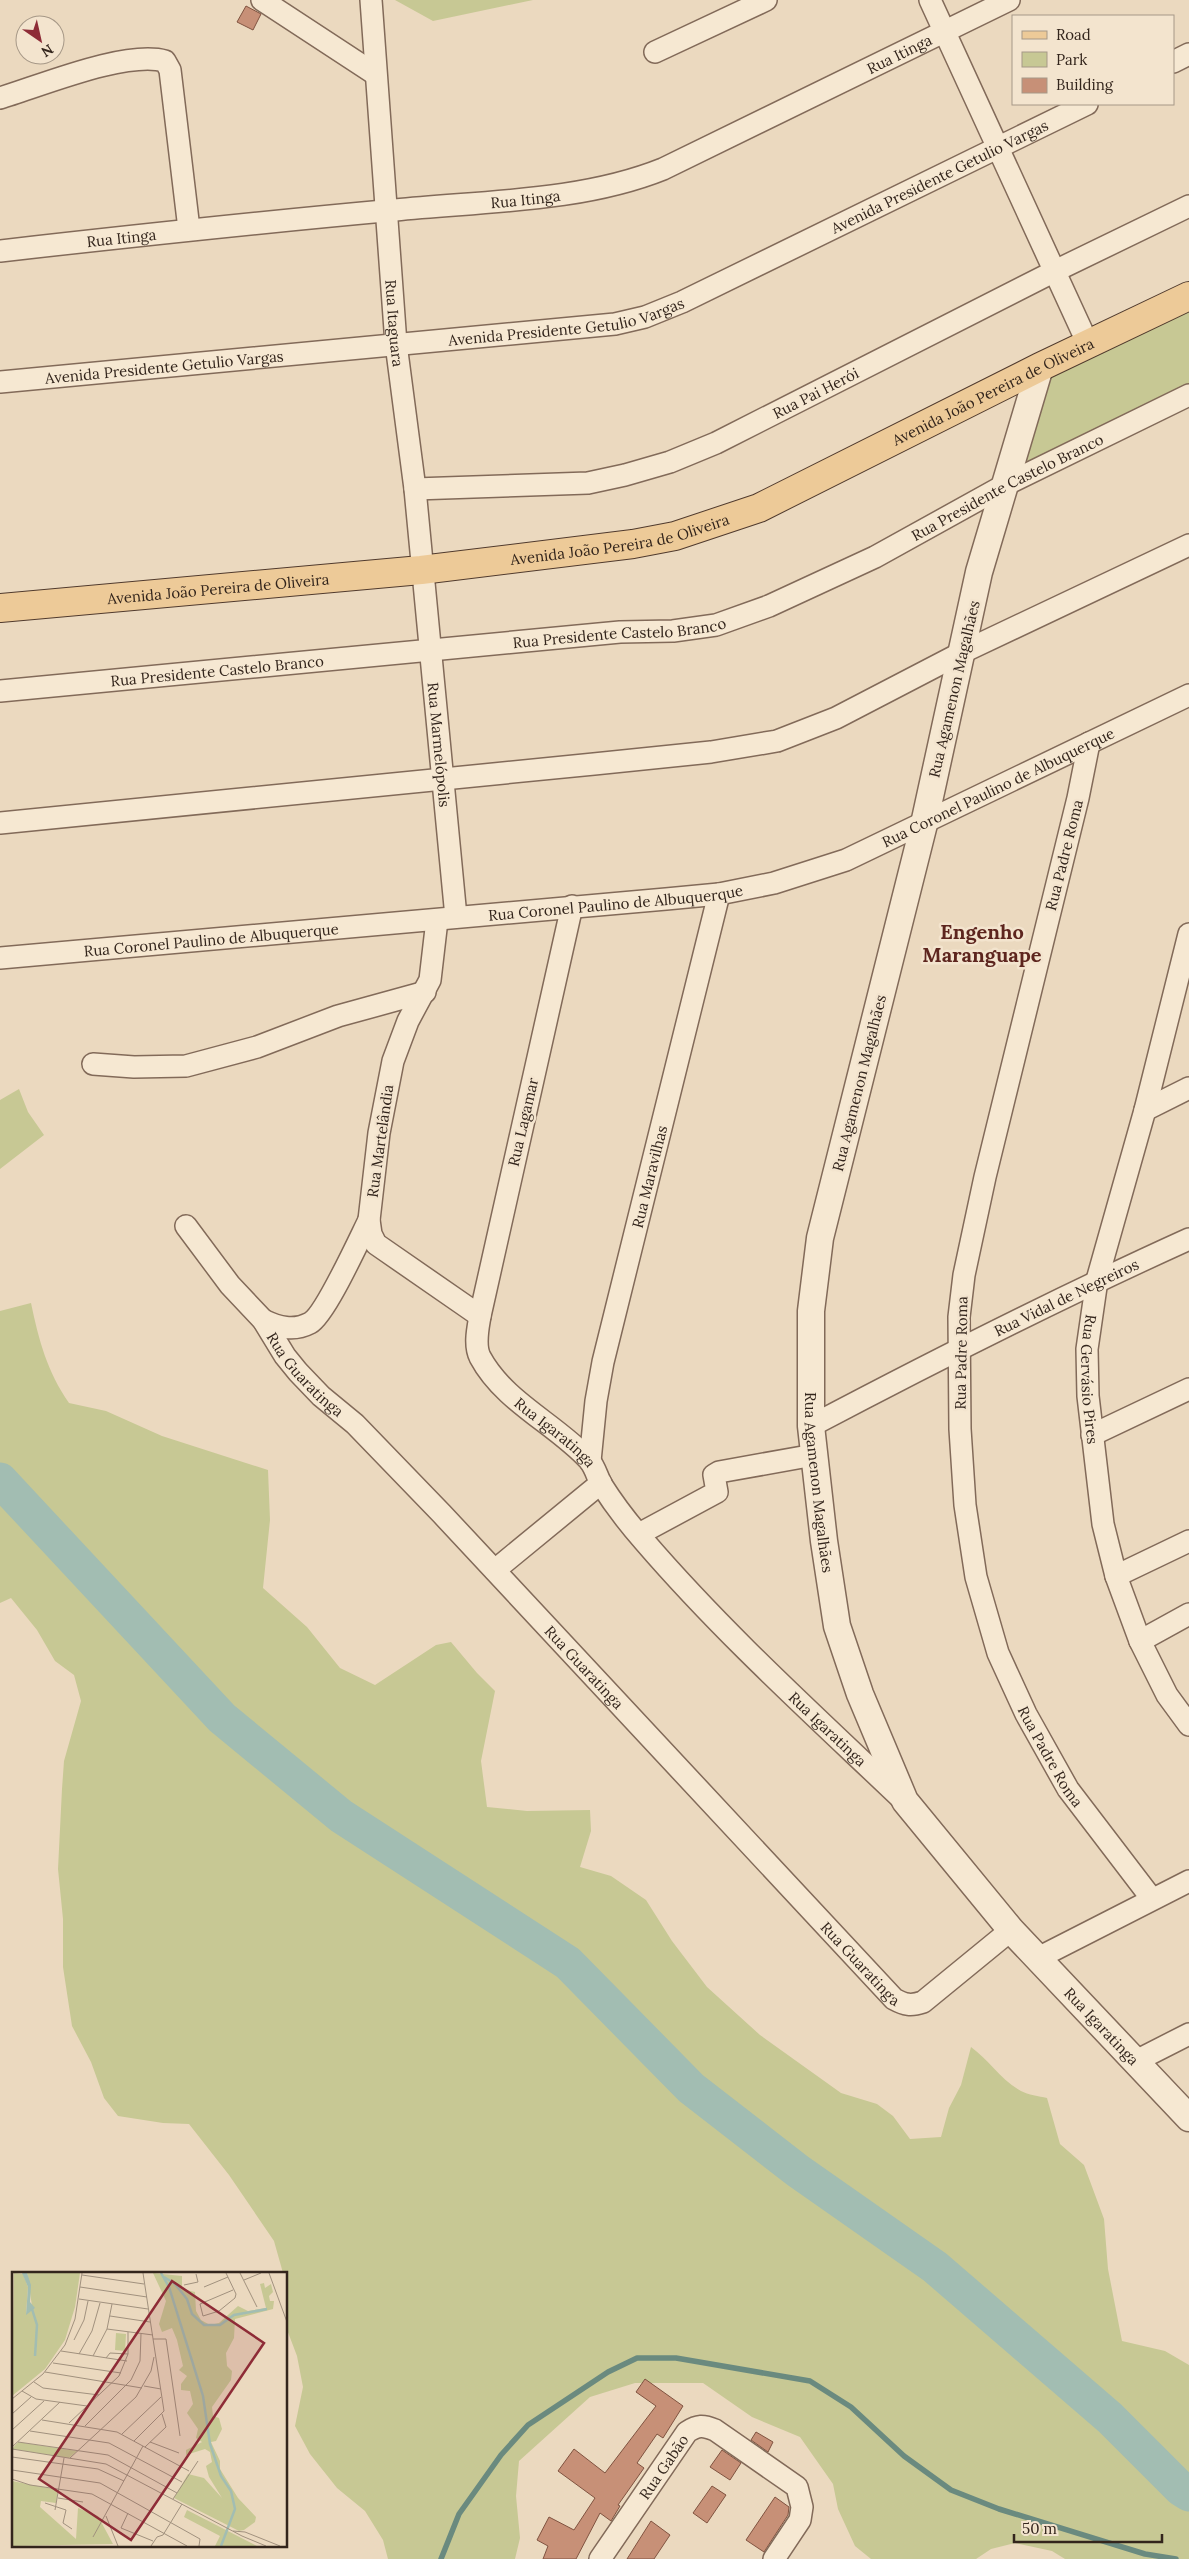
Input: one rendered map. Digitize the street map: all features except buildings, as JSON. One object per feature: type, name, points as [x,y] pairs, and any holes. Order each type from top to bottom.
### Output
[{"type":"main road","name":"Avenida João Pereira de Oliveira","points":[[0,608],[421,570],[633,544],[675,536],[716,524],[759,508],[1040,367],[1189,296]]},
{"type":"street","points":[[262,0],[375,74]]},
{"type":"street","name":"Rua Itaguara","points":[[371,0],[396,344],[415,489],[421,570]]},
{"type":"street","points":[[655,52],[766,0]]},
{"type":"street","points":[[930,0],[1053,272],[1088,344]]},
{"type":"street","name":"Rua Itinga","points":[[0,251],[189,229],[548,195],[630,182],[664,169],[1010,0]]},
{"type":"street","points":[[1174,62],[1189,54]]},
{"type":"street","points":[[0,98],[99,66],[143,58],[164,60],[170,70],[189,229]]},
{"type":"street","name":"Avenida Presidente Getulio Vargas","points":[[0,382],[615,324],[645,317],[682,302],[1084,105]]},
{"type":"street","name":"Rua Pai Herói","points":[[415,489],[588,483],[670,462],[716,443],[1053,272],[1189,206]]},
{"type":"street","name":"Rua Agamenon Magalhães","points":[[905,1802],[860,1694],[837,1626],[824,1541],[811,1426],[811,1311],[820,1238],[924,824],[980,572],[1040,367]]},
{"type":"street","name":"Rua Presidente Castelo Branco","points":[[0,691],[429,649],[620,632],[673,631],[716,625],[769,606],[875,557],[1005,485],[1189,395]]},
{"type":"street","points":[[0,822],[702,753],[777,741],[836,718],[963,652],[1189,545]]},
{"type":"street","name":"Rua Marmelópolis","points":[[421,570],[444,778],[446,919]]},
{"type":"street","name":"Rua Coronel Paulino de Albuquerque","points":[[0,958],[719,894],[774,883],[846,860],[1189,695]]},
{"type":"street","name":"Rua Padre Roma","points":[[1090,743],[964,1275],[958,1348],[960,1429],[965,1505],[976,1577],[998,1653],[1026,1714],[1068,1790],[1152,1898]]},
{"type":"street","name":"Rua Maravilhas","points":[[590,1461],[596,1401],[603,1362],[719,894]]},
{"type":"street","name":"Rua Lagamar","points":[[477,1338],[480,1316],[572,906]]},
{"type":"street","name":"Rua Martelândia","points":[[446,919],[425,992],[408,1021],[393,1061],[379,1133],[369,1220],[371,1234],[376,1244],[480,1316]]},
{"type":"street","name":"Rua Gervásio Pires","points":[[1189,937],[1145,1110],[1097,1280],[1087,1349],[1088,1396],[1103,1524],[1116,1576],[1140,1641],[1167,1695],[1189,1725]]},
{"type":"street","points":[[93,1064],[134,1067],[186,1066],[257,1047],[338,1016],[425,992]]},
{"type":"street","points":[[1145,1110],[1189,1088]]},
{"type":"street","points":[[262,1320],[279,1328],[295,1328],[318,1317],[369,1220]]},
{"type":"street","name":"Rua Guaratinga","points":[[186,1226],[230,1285],[262,1320],[285,1356],[298,1372],[321,1396],[355,1424],[495,1570],[894,1999],[904,2005],[914,2005],[923,2002],[1010,1930]]},
{"type":"street","name":"Rua Vidal de Negreiros","points":[[811,1426],[958,1348],[1097,1280],[1189,1239]]},
{"type":"street","name":"Rua Igaratinga","points":[[477,1338],[480,1356],[496,1379],[520,1402],[590,1461],[601,1483],[639,1534],[761,1665],[822,1726],[905,1802],[1010,1930],[1136,2060],[1189,2118]]},
{"type":"street","points":[[1092,1436],[1189,1389]]},
{"type":"street","points":[[639,1534],[717,1492],[714,1475],[719,1472],[814,1455]]},
{"type":"street","points":[[495,1570],[601,1483]]},
{"type":"street","points":[[1116,1576],[1189,1541]]},
{"type":"street","points":[[1140,1641],[1189,1614]]},
{"type":"street","points":[[1038,1958],[1152,1898],[1189,1881]]},
{"type":"street","points":[[1136,2060],[1189,2034]]},
{"type":"street","name":"Rua Gabão","points":[[600,2559],[687,2432],[696,2426],[704,2425],[715,2430],[797,2487],[802,2507],[800,2520],[774,2559]]},
{"type":"green space","points":[[395,0],[533,0],[433,21]]},
{"type":"green space","points":[[1189,296],[1189,392],[1014,476],[1040,367]]},
{"type":"green space","points":[[19,1089],[28,1112],[44,1135],[0,1169],[0,1100]]},
{"type":"green space","points":[[31,1303],[37,1330],[49,1367],[69,1403],[106,1411],[162,1436],[268,1470],[270,1520],[263,1588],[307,1627],[340,1668],[375,1685],[436,1645],[451,1642],[495,1691],[481,1761],[487,1807],[527,1811],[590,1810],[591,1831],[580,1867],[611,1876],[646,1900],[672,1941],[707,1987],[760,2035],[841,2093],[877,2104],[893,2116],[910,2139],[941,2137],[949,2108],[961,2085],[971,2047],[1001,2076],[1021,2091],[1047,2098],[1060,2144],[1084,2165],[1104,2219],[1108,2269],[1122,2341],[1165,2351],[1189,2365],[1189,2559],[1065,2559],[1052,2551],[1015,2543],[991,2549],[976,2559],[871,2559],[855,2546],[838,2509],[833,2484],[800,2437],[752,2417],[703,2383],[635,2383],[590,2397],[519,2461],[516,2496],[520,2538],[515,2559],[388,2559],[383,2540],[365,2511],[337,2488],[310,2454],[295,2426],[303,2387],[297,2356],[288,2332],[288,2272],[283,2272],[274,2241],[229,2175],[189,2124],[163,2123],[118,2116],[104,2098],[91,2062],[72,2026],[63,1967],[63,1919],[58,1869],[64,1761],[81,1701],[74,1675],[55,1661],[37,1630],[11,1598],[0,1603],[0,1311]]},
{"type":"waterway","points":[[0,1480],[222,1718],[341,1816],[568,1963],[691,2088],[798,2171],[935,2267],[1110,2418],[1181,2489],[1189,2494]]},
{"type":"waterway","points":[[441,2559],[459,2514],[501,2455],[528,2425],[608,2372],[637,2358],[676,2358],[810,2381],[851,2407],[904,2456],[951,2490],[999,2509],[1145,2554],[1176,2559]]},
{"type":"district","name":"Engenho Maranguape","points":[[982,942]]}]
